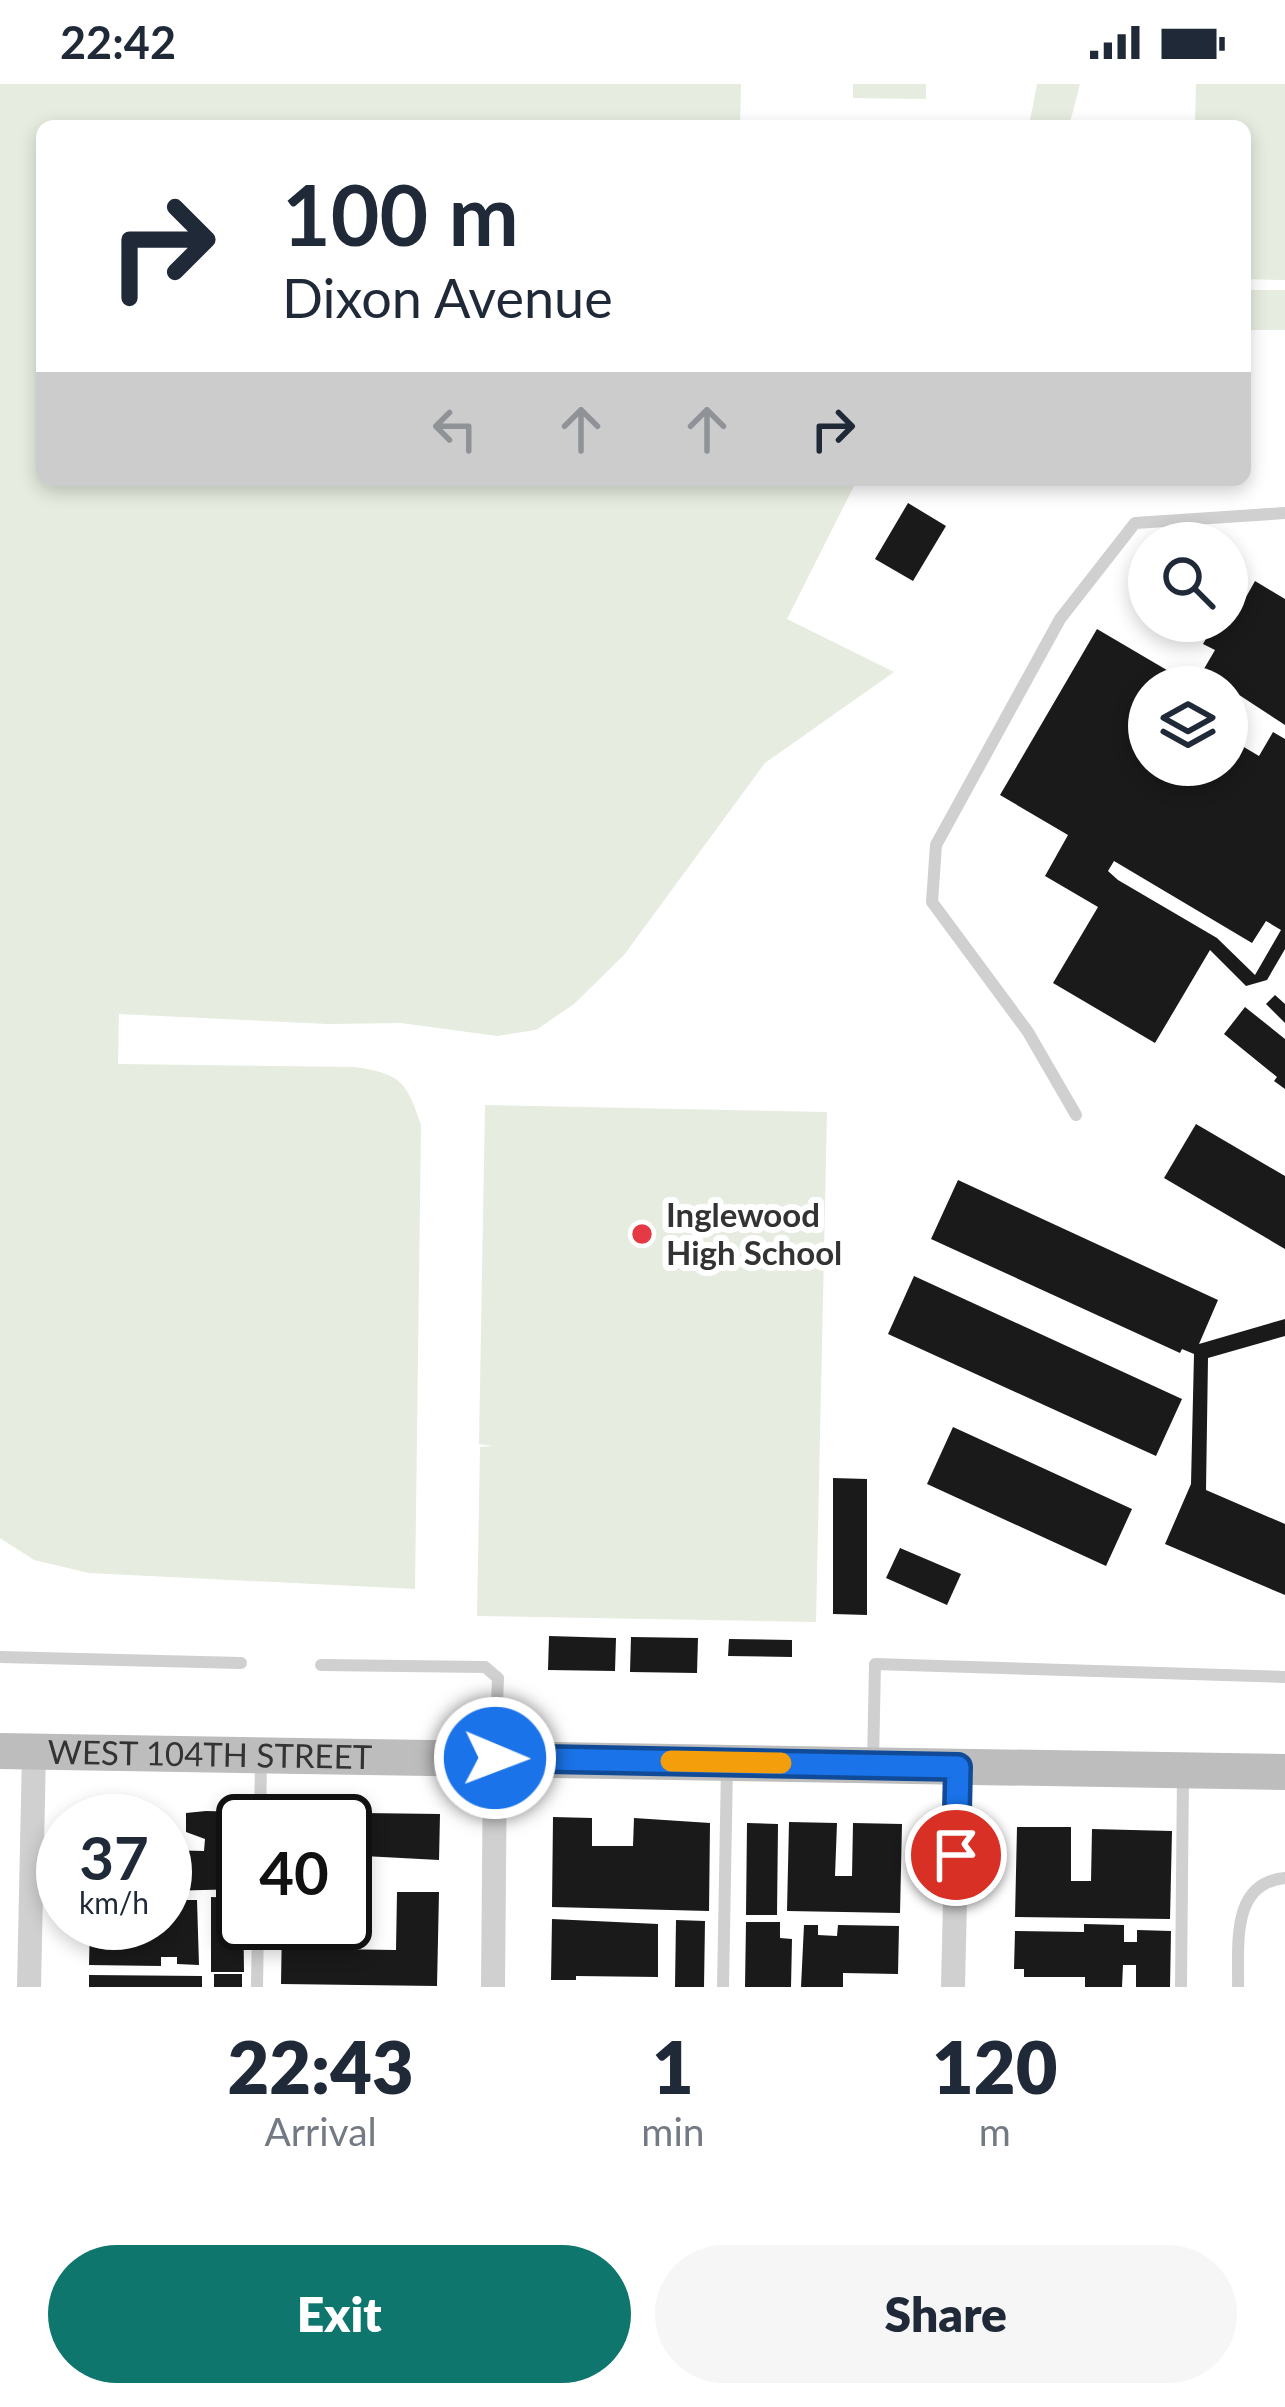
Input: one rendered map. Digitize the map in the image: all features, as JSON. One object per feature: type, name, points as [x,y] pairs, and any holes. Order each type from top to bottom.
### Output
[{"type":"street","name":"WEST 104TH STREET","points":[[17,1751],[1285,1772]]},
{"type":"street","points":[[17,1751],[29,1987]]},
{"type":"street","points":[[493,1987],[495,1758]]},
{"type":"street","points":[[953,1987],[958,1767]]},
{"type":"lane","points":[[1076,1115],[1028,1032],[932,902],[936,844],[1060,619],[1135,523],[1285,513]]},
{"type":"lane","points":[[0,1657],[241,1663]]},
{"type":"lane","points":[[873,1765],[875,1664],[1285,1677]]},
{"type":"lane","points":[[321,1665],[485,1666],[498,1678],[495,1758]]},
{"type":"lane","points":[[260,1794],[261,1755]]},
{"type":"lane","points":[[723,1987],[727,1762]]},
{"type":"lane","points":[[1181,1987],[1183,1770]]},
{"type":"lane","points":[[1238,1987],[1244,1901],[1270,1879],[1285,1878]]},
{"type":"lane","points":[[257,1987],[258,1950]]},
{"type":"shaded area","points":[[0,84],[741,84],[740,120],[36,120],[36,486],[854,486],[787,619],[894,672],[765,763],[624,955],[574,1004],[536,1030],[497,1036],[401,1023],[119,1014],[118,1064],[355,1067],[392,1077],[411,1099],[421,1125],[415,1589],[89,1573],[34,1560],[0,1538]]},
{"type":"shaded area","points":[[853,84],[926,84],[926,99],[853,98]]},
{"type":"shaded area","points":[[1037,84],[1080,84],[1071,120],[1030,120]]},
{"type":"shaded area","points":[[1196,84],[1285,84],[1285,280],[1251,279],[1251,120],[1195,120]]},
{"type":"shaded area","points":[[1251,290],[1285,290],[1285,330],[1251,330]]},
{"type":"shaded area","points":[[485,1105],[827,1112],[816,1622],[477,1616],[480,1447],[492,1446],[479,1444]]},
{"type":"building","points":[[908,503],[946,526],[913,581],[875,559]]},
{"type":"building","points":[[1255,581],[1285,599],[1285,725],[1248,701],[1248,666],[1206,666],[1215,650],[1203,644],[1248,642],[1248,593]]},
{"type":"building","points":[[1097,629],[1160,666],[1128,666],[1128,786],[1248,786],[1248,749],[1259,756],[1273,732],[1285,739],[1285,949],[1267,980],[1246,986],[1210,950],[1155,1043],[1053,983],[1098,907],[1045,876],[1068,835],[1000,795]],"holes":[[[1114,861],[1252,943],[1266,921],[1281,930],[1255,975],[1217,938],[1108,871]]]},
{"type":"building","points":[[1275,995],[1285,1004],[1285,1023],[1266,1004]]},
{"type":"building","points":[[1245,1007],[1285,1039],[1285,1089],[1224,1034]]},
{"type":"building","points":[[1196,1124],[1285,1176],[1285,1249],[1164,1178]]},
{"type":"building","points":[[958,1180],[1218,1300],[1199,1344],[1285,1319],[1285,1336],[1208,1358],[1206,1490],[1285,1524],[1285,1595],[1165,1544],[1191,1484],[1194,1354],[1182,1349],[1180,1353],[931,1239]]},
{"type":"building","points":[[914,1276],[1182,1399],[1156,1456],[888,1334]]},
{"type":"building","points":[[953,1427],[1132,1509],[1106,1566],[927,1484]]},
{"type":"building","points":[[833,1478],[867,1479],[867,1615],[833,1614]]},
{"type":"building","points":[[900,1548],[961,1574],[947,1605],[886,1578]]},
{"type":"building","points":[[549,1636],[616,1638],[615,1671],[548,1670]]},
{"type":"building","points":[[631,1637],[698,1638],[697,1673],[630,1672]]},
{"type":"building","points":[[729,1639],[792,1640],[792,1657],[728,1656]]},
{"type":"building","points":[[216,1811],[216,1890],[192,1890],[192,1851],[204,1851],[205,1839],[192,1834],[192,1812]]},
{"type":"building","points":[[372,1813],[440,1814],[439,1860],[372,1856]]},
{"type":"building","points":[[553,1817],[592,1818],[592,1846],[633,1846],[634,1818],[710,1823],[709,1911],[552,1907]]},
{"type":"building","points":[[789,1822],[837,1823],[835,1876],[852,1876],[853,1823],[902,1824],[900,1913],[787,1911]]},
{"type":"building","points":[[747,1823],[778,1824],[777,1915],[746,1915]]},
{"type":"building","points":[[1017,1827],[1071,1827],[1071,1881],[1091,1881],[1092,1829],[1172,1831],[1170,1919],[1015,1917]]},
{"type":"building","points":[[397,1892],[439,1892],[437,1986],[281,1984],[282,1950],[396,1950]]},
{"type":"building","points":[[211,1897],[216,1897],[216,1950],[244,1950],[244,1972],[211,1972]]},
{"type":"building","points":[[192,1900],[197,1900],[199,1965],[161,1957],[161,1966],[89,1965],[89,1950],[192,1950]]},
{"type":"building","points":[[552,1919],[658,1924],[658,1977],[551,1980]]},
{"type":"building","points":[[676,1920],[705,1921],[704,1987],[675,1987]]},
{"type":"building","points":[[746,1922],[780,1922],[780,1938],[792,1939],[791,1987],[745,1987]]},
{"type":"building","points":[[1084,1924],[1124,1925],[1124,1942],[1137,1942],[1137,1930],[1171,1931],[1170,1987],[1136,1987],[1136,1965],[1123,1965],[1122,1987],[1085,1987],[1085,1977],[1024,1977],[1024,1969],[1014,1969],[1015,1931],[1084,1932]]},
{"type":"building","points":[[804,1925],[818,1925],[818,1935],[837,1936],[838,1925],[899,1926],[898,1974],[843,1973],[843,1987],[801,1987]]},
{"type":"building","points":[[214,1974],[242,1974],[242,1987],[214,1987]]},
{"type":"building","points":[[89,1975],[202,1976],[202,1987],[89,1987]]},
{"type":"slow traffic","points":[[671,1761],[781,1763]]},
{"type":"place","name":"Inglewood High School","points":[[642,1234]]},
{"type":"route","points":[[495,1758],[958,1767],[956,1855]]}]
